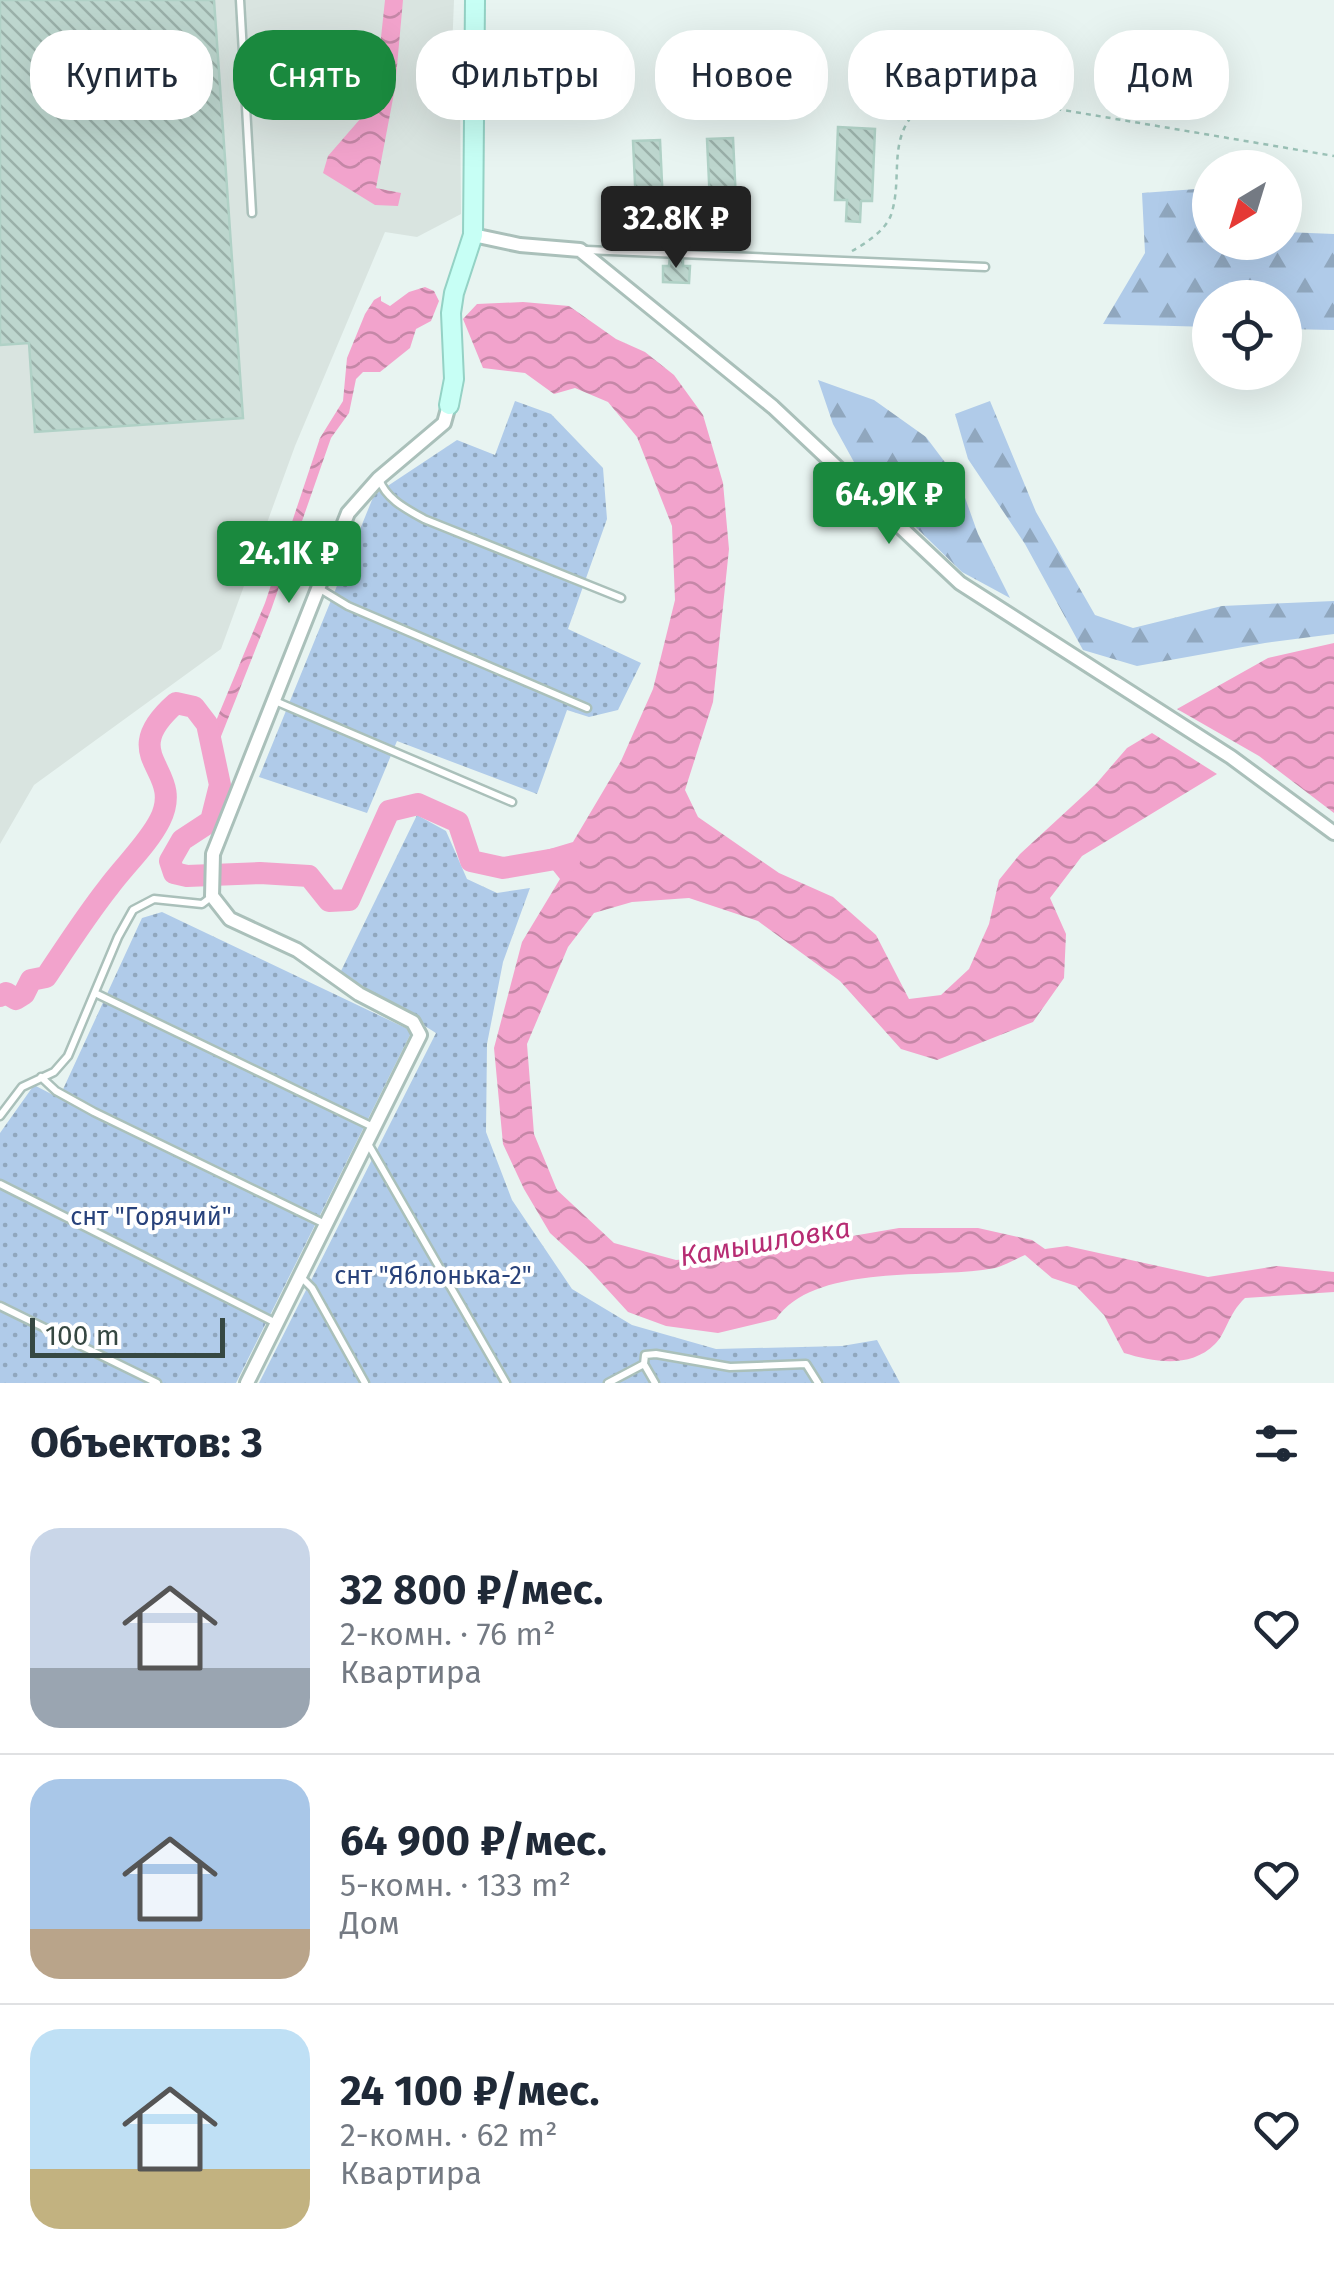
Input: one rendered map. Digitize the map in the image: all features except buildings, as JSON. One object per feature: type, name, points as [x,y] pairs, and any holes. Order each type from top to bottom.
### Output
[{"type":"street","points":[[247,1383],[420,1035],[413,1022],[359,994],[297,950],[230,919],[212,896],[213,854],[348,513],[379,478],[444,423],[450,406],[454,379],[451,314],[473,235],[475,0]]},
{"type":"street","points":[[473,235],[520,246],[580,250],[773,407],[960,584],[1231,757],[1334,833]]},
{"type":"lane","points":[[240,0],[252,212]]},
{"type":"lane","points":[[580,250],[985,267]]},
{"type":"lane","points":[[379,478],[382,488],[398,504],[424,519],[621,598]]},
{"type":"lane","points":[[318,588],[348,606],[586,708]]},
{"type":"lane","points":[[274,700],[512,802]]},
{"type":"lane","points":[[0,1116],[22,1087],[54,1072],[68,1056],[133,910],[154,899],[202,904],[212,896]]},
{"type":"lane","points":[[95,993],[370,1134],[506,1383]]},
{"type":"lane","points":[[40,1077],[94,1112],[325,1224]]},
{"type":"lane","points":[[0,1184],[277,1323]]},
{"type":"lane","points":[[300,1276],[312,1288],[366,1383]]},
{"type":"lane","points":[[0,1306],[157,1383]]},
{"type":"lane","points":[[655,1383],[644,1364],[645,1355],[730,1367],[806,1364],[818,1383]]},
{"type":"lane","points":[[608,1383],[644,1364]]},
{"type":"path","points":[[838,259],[880,232],[891,215],[898,138],[912,114],[945,93],[1334,156]]},
{"type":"shaded area","points":[[0,0],[454,0],[453,30],[416,30],[416,120],[460,120],[461,214],[417,237],[385,232],[295,446],[221,649],[34,785],[0,844]]},
{"type":"green space","points":[[1192,189],[1192,260],[1302,260],[1302,233],[1334,234],[1334,330],[1302,329],[1302,280],[1192,280],[1192,326],[1103,324],[1145,253],[1142,193]]},
{"type":"green space","points":[[818,380],[874,400],[926,437],[959,481],[978,534],[1010,598],[962,572],[860,473],[833,424]]},
{"type":"green space","points":[[515,401],[551,414],[603,468],[607,519],[568,629],[641,663],[618,710],[589,717],[567,710],[537,794],[397,741],[367,813],[259,777],[374,495],[457,440],[495,455]]},
{"type":"green space","points":[[990,401],[1036,512],[1095,615],[1133,628],[1222,606],[1334,601],[1334,634],[1137,666],[1083,650],[1025,544],[968,459],[955,414]]},
{"type":"green space","name":"снт \"Яблонька-2\"","points":[[417,815],[446,831],[467,879],[497,893],[530,888],[503,962],[487,1044],[486,1132],[512,1200],[572,1289],[632,1325],[716,1349],[842,1346],[877,1340],[900,1383],[259,1383],[436,1033],[340,973]]},
{"type":"green space","name":"снт \"Горячий\"","points":[[162,912],[412,1031],[236,1383],[0,1383],[0,1133],[34,1085],[59,1098],[142,918]]},
{"type":"water","points":[[385,0],[403,0],[396,77],[396,30],[382,30]]},
{"type":"water","points":[[359,120],[389,120],[376,188],[401,193],[398,206],[375,205],[323,173],[328,156]]},
{"type":"water","points":[[425,287],[434,291],[439,301],[431,321],[416,329],[410,348],[380,372],[363,372],[356,379],[349,413],[331,438],[271,610],[218,744],[209,755],[206,745],[265,603],[320,438],[343,401],[347,358],[365,314],[381,296],[381,301],[390,306],[409,292]]},
{"type":"water","points":[[477,304],[569,306],[616,339],[645,352],[674,375],[703,415],[723,483],[729,549],[713,702],[685,790],[698,817],[779,873],[833,897],[876,935],[909,999],[941,995],[969,969],[989,924],[999,880],[1020,854],[1096,784],[1127,748],[1152,733],[1217,774],[1082,856],[1050,898],[1066,934],[1064,978],[1033,1022],[937,1060],[901,1049],[840,981],[758,921],[689,898],[632,902],[594,913],[568,947],[527,1044],[534,1134],[557,1190],[614,1243],[676,1260],[748,1254],[899,1228],[978,1228],[1032,1240],[1045,1249],[1067,1246],[1208,1277],[1277,1266],[1334,1272],[1334,1292],[1245,1298],[1215,1344],[1194,1357],[1171,1361],[1124,1353],[1104,1315],[1076,1286],[1052,1278],[1025,1255],[989,1269],[845,1281],[794,1301],[776,1319],[718,1333],[666,1326],[628,1312],[550,1233],[503,1144],[494,1048],[522,942],[560,879],[544,859],[543,851],[573,842],[621,761],[653,689],[675,600],[672,526],[637,437],[608,402],[575,388],[554,394],[525,373],[483,368],[463,319]]},
{"type":"water","points":[[1334,643],[1334,813],[1259,756],[1177,709],[1268,658]]},
{"type":"waterway","name":"Камышловка","points":[[0,996],[6,993],[16,999],[24,994],[31,980],[46,977],[155,829],[166,802],[165,788],[150,750],[151,737],[158,722],[176,703],[194,707],[207,724],[220,785],[211,821],[182,840],[170,861],[174,873],[309,876],[329,901],[349,900],[389,811],[418,804],[458,822],[471,861],[503,868],[567,857],[569,861]]}]
